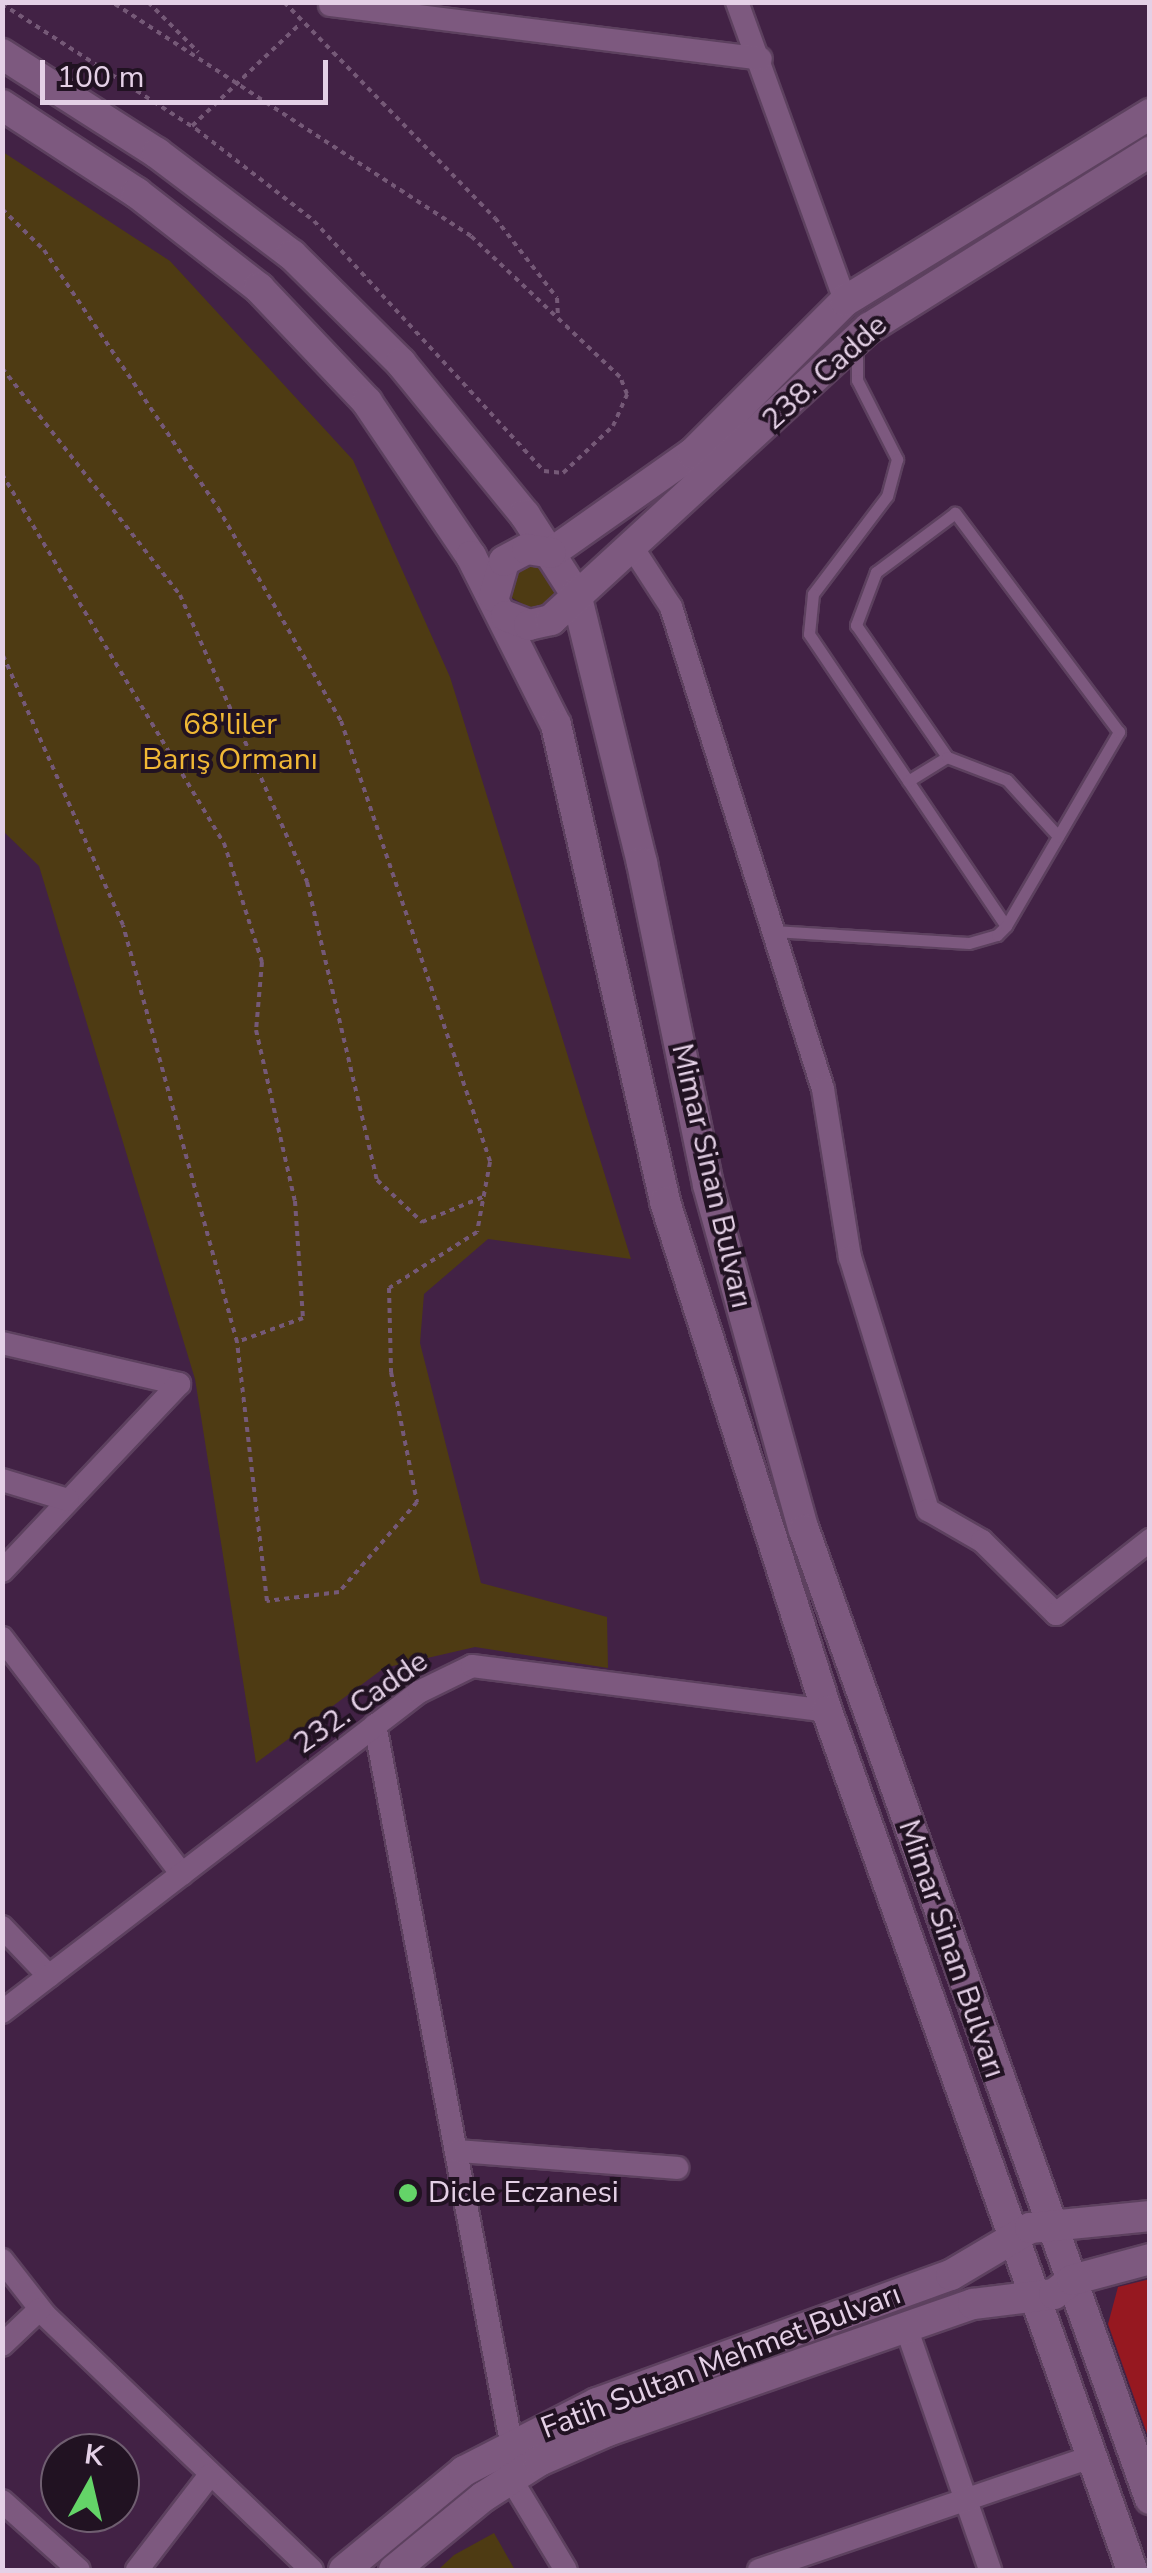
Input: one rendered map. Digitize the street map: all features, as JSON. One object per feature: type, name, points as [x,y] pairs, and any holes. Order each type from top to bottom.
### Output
[{"type":"main road","name":"Mimar Sinan Bulvarı","points":[[2,54],[157,153],[292,255],[401,363],[552,554],[576,594],[708,1186],[804,1530],[1150,2498]]},
{"type":"main road","name":"Mimar Sinan Bulvarı","points":[[2,104],[137,193],[259,288],[367,402],[500,606],[556,725],[665,1202],[827,1712],[1031,2295],[1132,2570]]},
{"type":"main road","name":"238. Cadde","points":[[552,554],[693,454],[845,301],[1150,114]]},
{"type":"main road","name":"238. Cadde","points":[[576,594],[634,550],[857,338],[1150,152]]},
{"type":"main road","points":[[845,301],[857,338]]},
{"type":"main road","points":[[552,554],[514,553],[497,571],[500,606],[540,624],[576,594]]},
{"type":"main road","points":[[1051,2224],[1150,2216]]},
{"type":"main road","name":"Fatih Sultan Mehmet Bulvarı","points":[[344,2570],[512,2442],[951,2275],[1051,2224]]},
{"type":"main road","points":[[1072,2280],[1150,2259]]},
{"type":"main road","name":"Fatih Sultan Mehmet Bulvarı","points":[[394,2570],[511,2479],[608,2432],[973,2304],[1054,2294],[1072,2280]]},
{"type":"street","points":[[737,2],[761,59],[845,301]]},
{"type":"street","points":[[330,5],[761,59]]},
{"type":"street","points":[[634,550],[671,607],[823,1089],[850,1256],[928,1510],[1009,1564],[1048,1613],[1076,1604],[1150,1540]]},
{"type":"street","points":[[2,1343],[179,1384],[2,1571]]},
{"type":"street","points":[[2,1480],[68,1500]]},
{"type":"street","points":[[2,1638],[182,1874]]},
{"type":"street","name":"232. Cadde","points":[[2,2012],[374,1725],[472,1666],[827,1712]]},
{"type":"street","points":[[374,1725],[512,2442]]},
{"type":"street","points":[[2,1927],[50,1976]]},
{"type":"street","points":[[458,2151],[677,2168]]},
{"type":"street","points":[[2,2260],[40,2309],[312,2570]]},
{"type":"street","points":[[2,2345],[40,2309]]},
{"type":"street","points":[[906,2327],[990,2570]]},
{"type":"street","points":[[759,2570],[1090,2457]]},
{"type":"street","points":[[137,2570],[210,2476]]},
{"type":"street","points":[[511,2479],[566,2570]]},
{"type":"street","points":[[2,2501],[72,2568]]},
{"type":"lane","points":[[857,338],[858,380],[897,459],[887,496],[813,594],[809,634],[1006,926]]},
{"type":"lane","points":[[773,930],[969,942],[1006,926],[1119,732],[955,513],[876,572],[856,625],[947,757],[1008,780],[1058,836]]},
{"type":"lane","points":[[908,781],[947,757]]},
{"type":"path","points":[[2,4],[192,126],[314,221],[554,476],[613,426],[627,394],[620,378],[472,236],[112,2]]},
{"type":"path","points":[[148,2],[202,57]]},
{"type":"path","points":[[284,2],[495,218],[556,298],[558,317]]},
{"type":"path","points":[[192,126],[302,22]]},
{"type":"path","points":[[2,210],[44,250],[218,508],[341,721],[490,1162],[477,1232],[388,1288],[391,1372],[417,1502],[339,1592],[267,1601],[237,1342],[124,925],[2,653]]},
{"type":"path","points":[[2,368],[180,595],[308,882],[377,1180],[422,1222],[483,1197]]},
{"type":"path","points":[[2,474],[224,843],[262,962],[256,1030],[296,1201],[303,1318],[237,1342]]},
{"type":"green space","name":"68'liler Barış Ormanı","points":[[3,152],[170,261],[353,460],[450,677],[631,1259],[488,1239],[424,1294],[420,1343],[481,1583],[607,1617],[608,1668],[475,1647],[384,1668],[256,1763],[195,1379],[39,866],[3,831]]},
{"type":"green space","points":[[537,561],[561,591],[538,613],[509,596],[514,571]]},
{"type":"green space","points":[[494,2533],[515,2570],[438,2570],[454,2555]]},
{"type":"building","points":[[1150,2279],[1150,2442],[1108,2324],[1118,2287]]},
{"type":"place","name":"Dicle Eczanesi","points":[[408,2193]]}]
